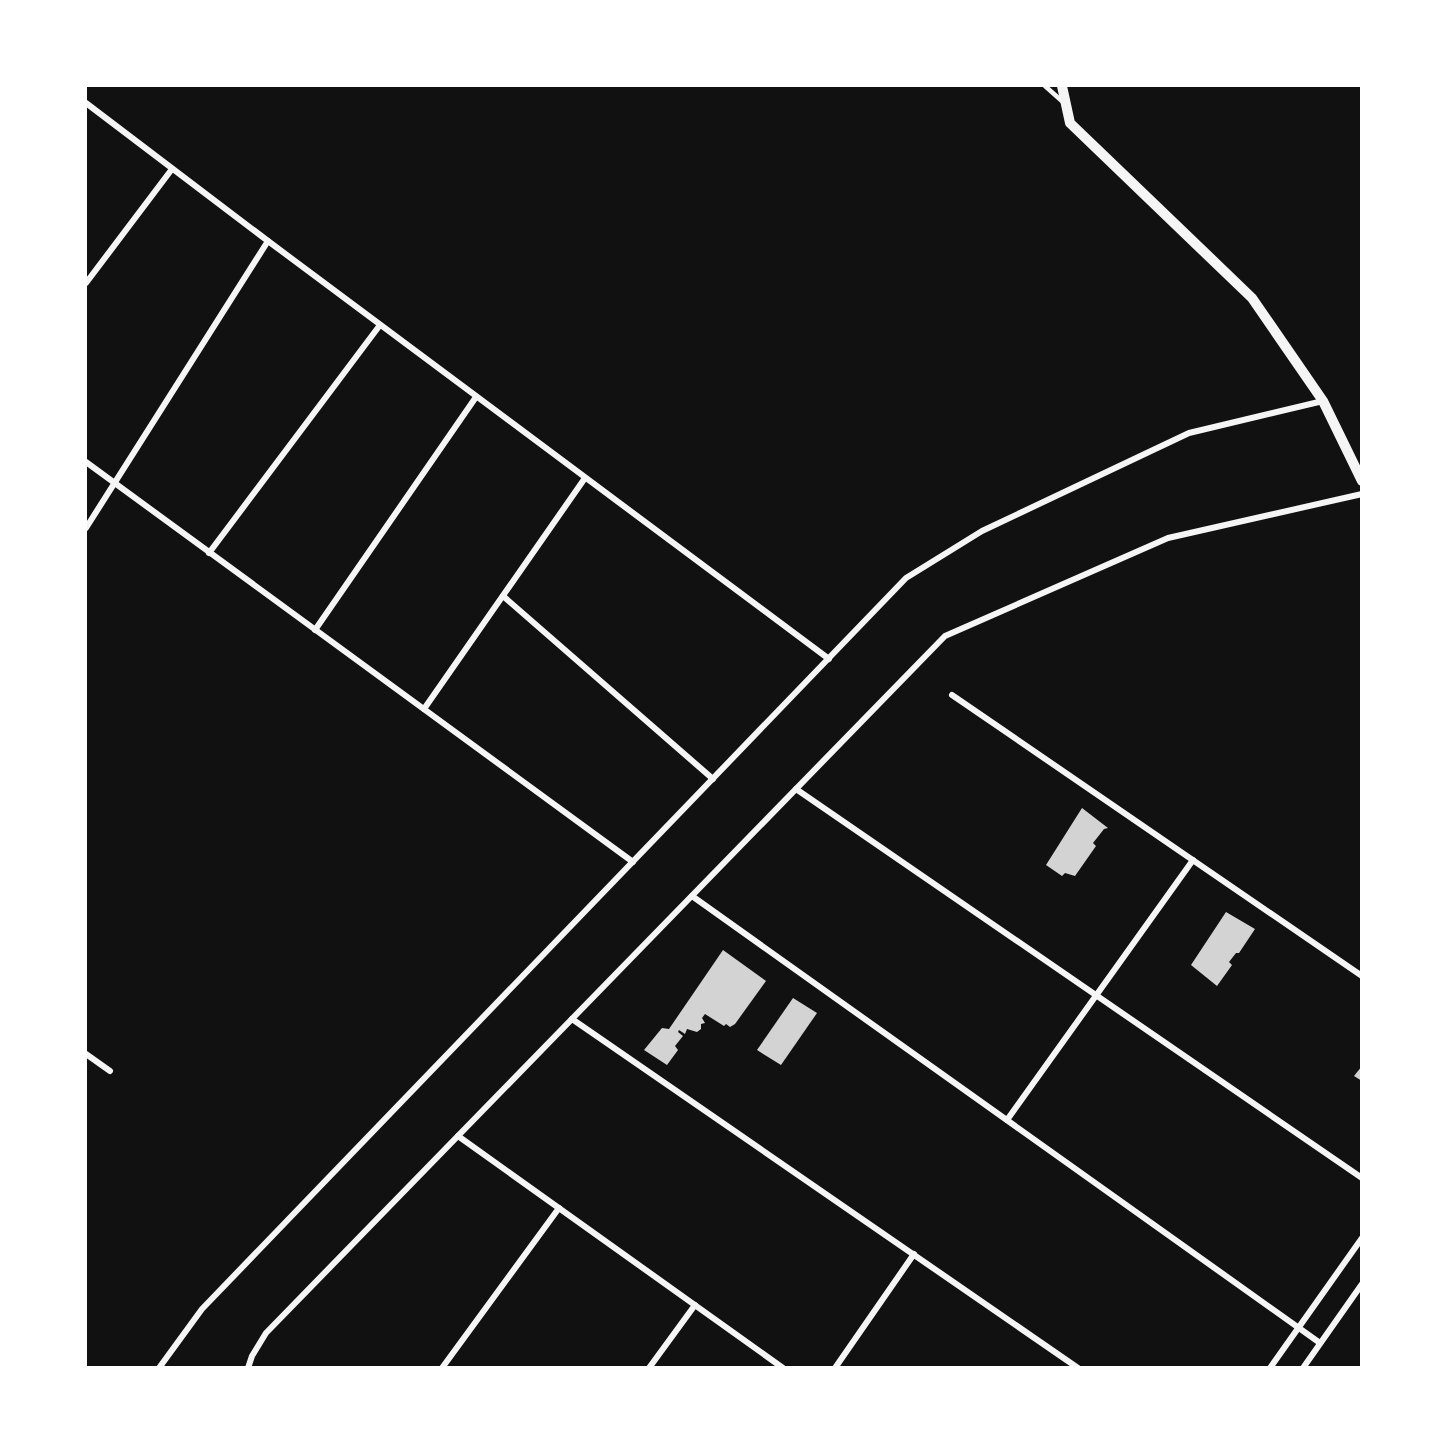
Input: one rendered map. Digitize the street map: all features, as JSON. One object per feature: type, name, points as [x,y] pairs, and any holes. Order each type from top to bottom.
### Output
[{"type":"street","points":[[1062,86],[1070,123],[1252,298],[1323,401],[1362,481]]},
{"type":"street","points":[[86,103],[829,659]]},
{"type":"street","points":[[86,283],[172,169]]},
{"type":"street","points":[[86,528],[268,241]]},
{"type":"street","points":[[209,553],[380,325]]},
{"type":"street","points":[[315,630],[476,397]]},
{"type":"street","points":[[159,1368],[202,1309],[906,579],[982,531],[1189,433],[1323,401]]},
{"type":"street","points":[[86,462],[633,862]]},
{"type":"street","points":[[424,709],[585,478]]},
{"type":"street","points":[[248,1368],[252,1356],[266,1333],[945,636],[1168,538],[1362,495]]},
{"type":"street","points":[[503,597],[713,779]]},
{"type":"street","points":[[952,695],[1362,976]]},
{"type":"street","points":[[796,789],[1362,1178]]},
{"type":"street","points":[[1007,1120],[1193,860]]},
{"type":"street","points":[[692,896],[1320,1343]]},
{"type":"street","points":[[572,1019],[1078,1368]]},
{"type":"street","points":[[86,1054],[110,1071]]},
{"type":"street","points":[[458,1136],[783,1368]]},
{"type":"street","points":[[442,1368],[559,1208]]},
{"type":"street","points":[[1270,1368],[1362,1238]]},
{"type":"street","points":[[835,1368],[914,1254]]},
{"type":"street","points":[[1303,1368],[1362,1284]]},
{"type":"street","points":[[649,1368],[695,1305]]},
{"type":"lane","points":[[1045,86],[1065,104]]},
{"type":"building","points":[[1082,808],[1108,828],[1104,829],[1093,843],[1096,846],[1075,876],[1065,873],[1062,876],[1046,865]]},
{"type":"building","points":[[1226,912],[1255,929],[1239,953],[1236,953],[1229,962],[1232,965],[1217,986],[1191,965]]},
{"type":"building","points":[[723,950],[766,981],[735,1024],[730,1027],[726,1024],[724,1026],[705,1014],[702,1018],[705,1023],[701,1024],[701,1029],[697,1032],[687,1029],[685,1034],[679,1030],[678,1032],[683,1036],[675,1046],[678,1050],[667,1065],[644,1050],[662,1028],[669,1029]]},
{"type":"building","points":[[793,998],[817,1013],[781,1065],[757,1050]]},
{"type":"building","points":[[1362,1066],[1362,1081],[1354,1076]]}]
